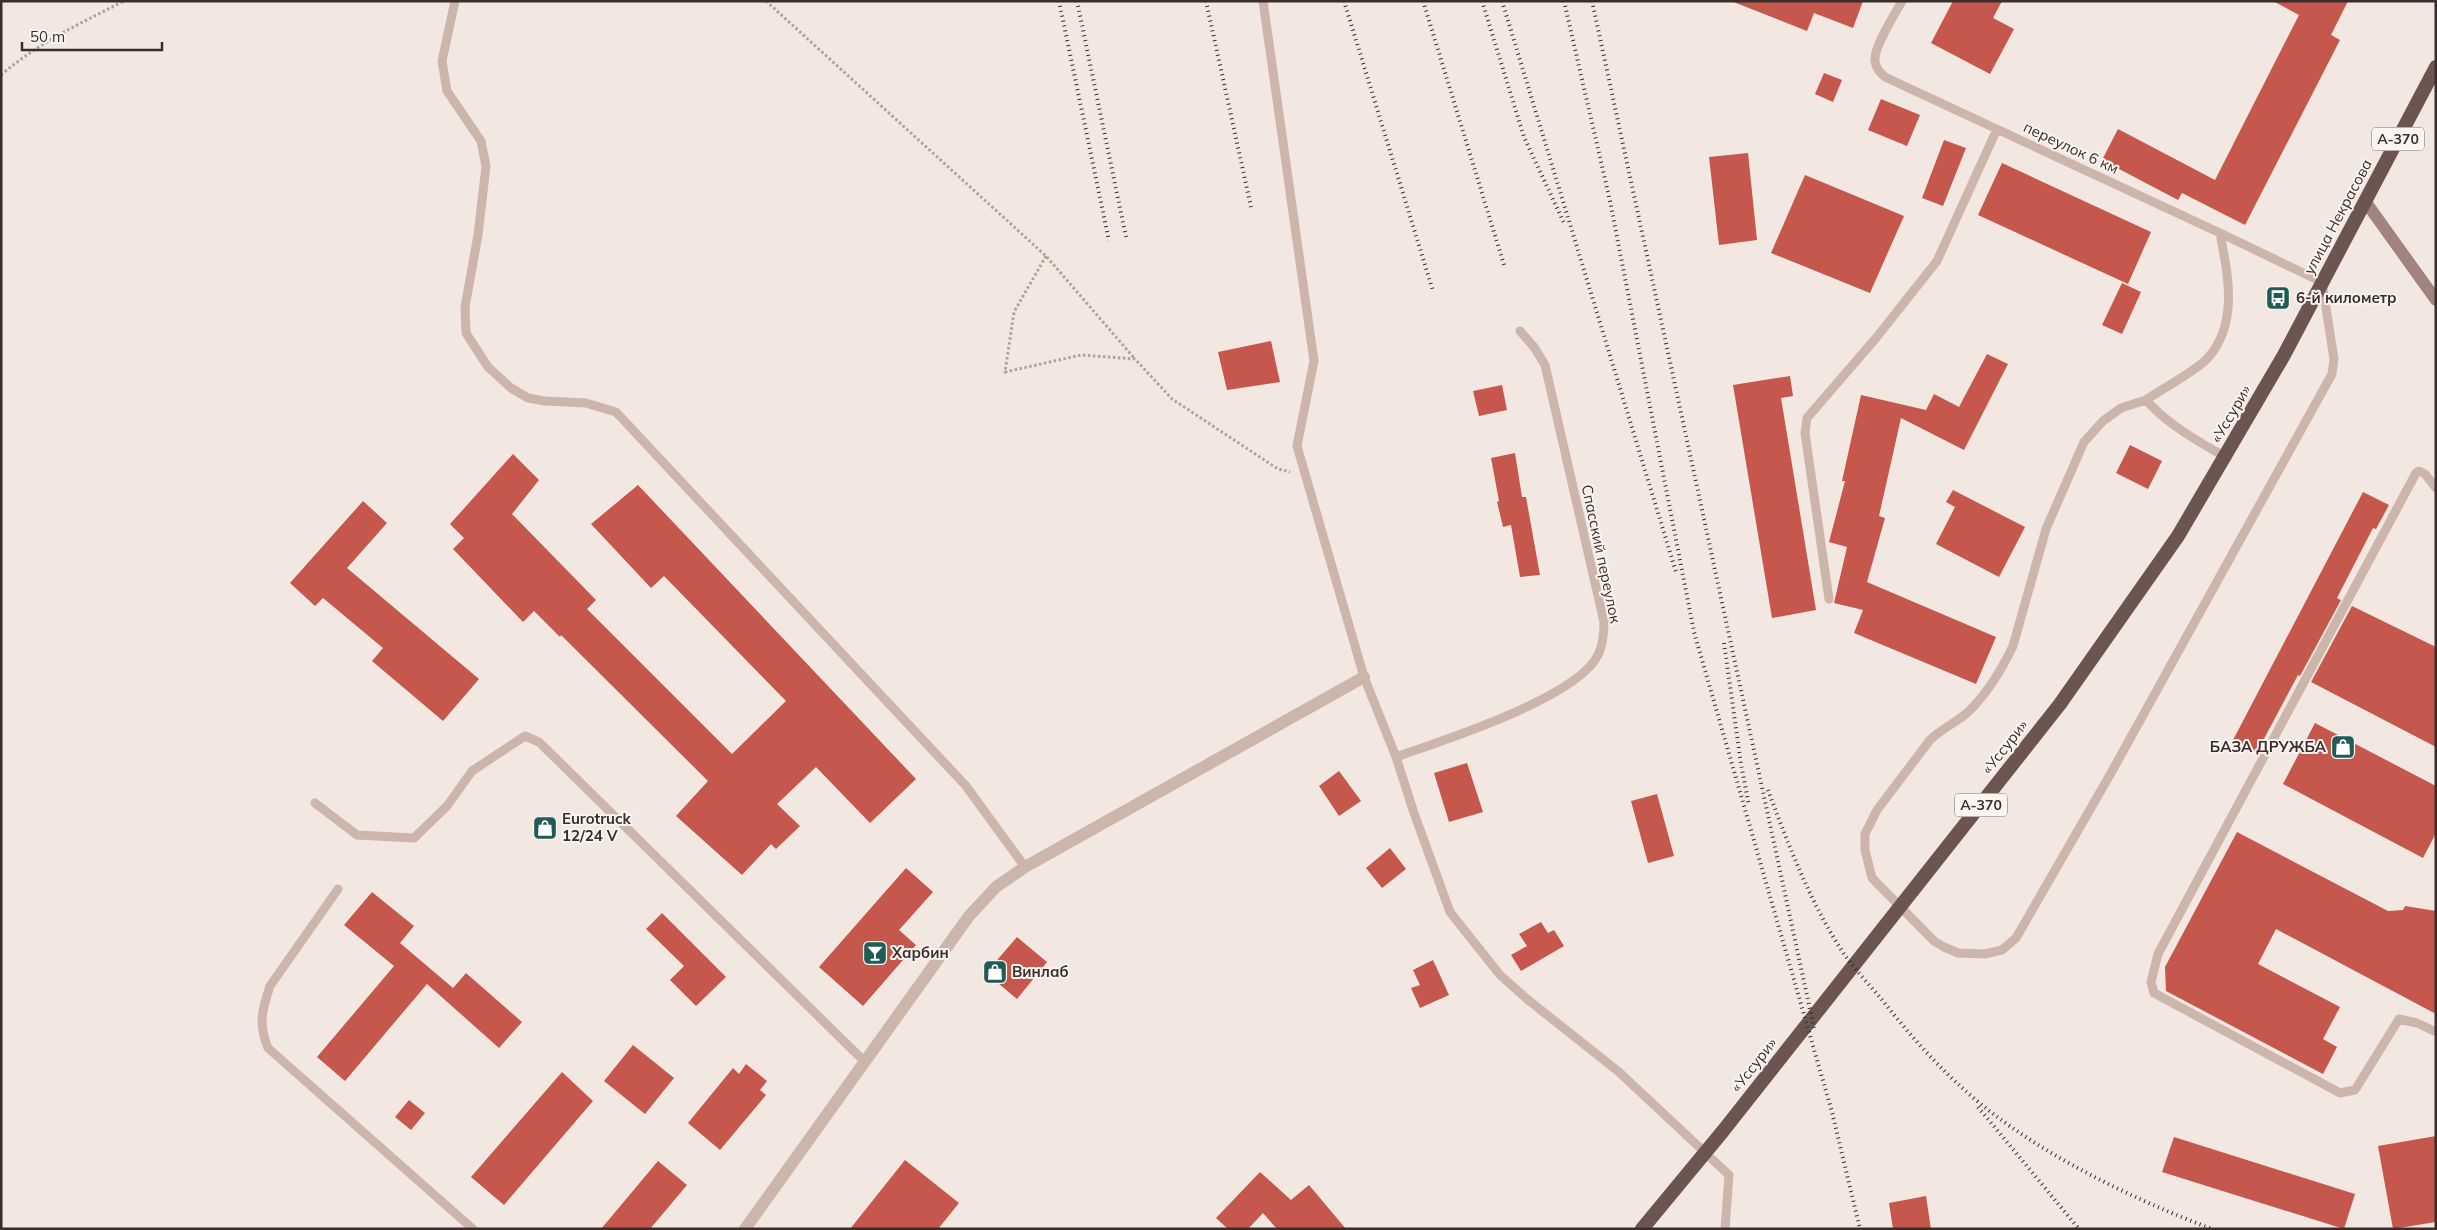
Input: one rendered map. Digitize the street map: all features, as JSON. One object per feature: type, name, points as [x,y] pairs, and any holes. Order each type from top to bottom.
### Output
[{"type":"highway","name":"улица Некрасова","points":[[2284,355],[2434,75]]},
{"type":"highway","name":"«Уссури»","points":[[1642,1229],[1723,1131],[2060,704],[2178,536],[2284,355]]},
{"type":"main road","points":[[2365,201],[2436,300]]},
{"type":"street","points":[[745,1229],[969,916],[996,887],[1025,867],[1364,677]]},
{"type":"lane","points":[[455,1],[442,61],[447,91],[481,141],[486,166],[478,235],[465,307],[466,333],[476,350],[488,367],[511,388],[528,398],[545,401],[586,403],[616,412],[966,786],[1025,867]]},
{"type":"lane","points":[[1263,1],[1314,361],[1297,446],[1364,677],[1396,757],[1414,814],[1450,912],[1500,975],[1527,1000],[1619,1072],[1728,1176],[1725,1229]]},
{"type":"lane","name":"переулок 6 км","points":[[1902,1],[1879,45],[1874,59],[1878,71],[1885,77],[2322,282]]},
{"type":"lane","points":[[1829,599],[1805,434],[1807,418],[1876,338],[1937,261],[1996,129]]},
{"type":"lane","points":[[2220,233],[2228,284],[2228,318],[2219,343],[2206,360],[2146,400],[2121,408],[2104,421],[2084,442],[2046,529],[2014,646],[1975,705],[1965,714],[1939,730],[1930,740],[1877,810],[1865,834],[1865,850],[1872,878],[1934,942],[1958,952],[1985,954],[2002,950],[2016,938],[2120,756],[2332,374],[2334,358],[2322,282]]},
{"type":"lane","name":"Спасский переулок","points":[[1396,757],[1518,710],[1569,683],[1586,671],[1598,656],[1604,638],[1604,622],[1545,365],[1534,347],[1520,331]]},
{"type":"lane","points":[[2146,400],[2172,424],[2227,458]]},
{"type":"lane","points":[[2436,488],[2425,474],[2419,471],[2416,473],[2158,954],[2151,982],[2154,993],[2340,1093],[2355,1090],[2398,1019],[2417,1023],[2436,1032]]},
{"type":"lane","points":[[315,803],[357,835],[414,838],[447,806],[472,771],[525,736],[538,742],[865,1062]]},
{"type":"lane","points":[[338,889],[270,986],[265,1001],[261,1030],[268,1048],[473,1229]]},
{"type":"path","points":[[1,75],[35,48],[79,23],[124,1]]},
{"type":"path","points":[[766,1],[1046,256],[1172,399],[1278,469],[1306,475]]},
{"type":"path","points":[[1046,256],[1014,312],[1005,372],[1081,355],[1135,359]]},
{"type":"building","points":[[1731,1],[1863,1],[1853,28],[1814,13],[1807,31]]},
{"type":"building","points":[[1953,1],[2002,1],[1993,18],[2014,29],[1990,74],[1931,43]]},
{"type":"building","points":[[2273,1],[2348,1],[2331,35],[2340,40],[2245,225],[2182,193],[2178,200],[2102,160],[2118,129],[2215,180],[2299,15]]},
{"type":"building","points":[[1824,73],[1842,80],[1833,102],[1815,94]]},
{"type":"building","points":[[1881,99],[1920,115],[1907,146],[1868,130]]},
{"type":"building","points":[[1944,140],[1966,148],[1943,206],[1922,198]]},
{"type":"building","points":[[1748,153],[1757,240],[1719,245],[1709,157]]},
{"type":"building","points":[[2002,163],[2151,232],[2128,284],[1978,215]]},
{"type":"building","points":[[1805,175],[1904,216],[1870,293],[1771,253]]},
{"type":"building","points":[[2122,283],[2141,292],[2122,334],[2102,325]]},
{"type":"building","points":[[1271,341],[1280,382],[1227,390],[1218,352]]},
{"type":"building","points":[[1987,354],[2008,364],[1964,450],[1901,418],[1879,516],[1885,518],[1867,582],[1996,637],[1976,684],[1854,633],[1863,610],[1834,603],[1847,547],[1829,542],[1845,481],[1842,481],[1861,395],[1926,410],[1934,394],[1959,407]]},
{"type":"building","points":[[1790,376],[1793,396],[1781,398],[1816,610],[1772,618],[1733,385]]},
{"type":"building","points":[[1502,385],[1507,410],[1479,416],[1473,391]]},
{"type":"building","points":[[2130,445],[2162,461],[2148,489],[2116,473]]},
{"type":"building","points":[[1515,453],[1522,497],[1526,497],[1540,575],[1520,577],[1511,525],[1503,527],[1497,502],[1499,501],[1491,458]]},
{"type":"building","points":[[513,454],[539,480],[512,514],[596,600],[587,609],[732,754],[786,701],[664,576],[651,588],[591,524],[638,485],[916,779],[870,823],[816,767],[777,804],[800,826],[776,849],[771,844],[742,875],[676,816],[708,781],[561,635],[560,637],[534,611],[523,622],[453,549],[464,538],[450,524]]},
{"type":"building","points":[[1953,490],[2025,527],[1999,577],[1936,544],[1955,507],[1946,502]]},
{"type":"building","points":[[2363,492],[2389,505],[2376,529],[2373,528],[2337,598],[2341,600],[2257,752],[2233,740]]},
{"type":"building","points":[[363,501],[387,523],[347,568],[479,679],[443,721],[372,661],[383,648],[323,598],[315,606],[290,583]]},
{"type":"building","points":[[2352,606],[2436,647],[2436,747],[2311,682]]},
{"type":"building","points":[[2315,723],[2436,786],[2436,833],[2423,858],[2283,784]]},
{"type":"building","points":[[1467,763],[1483,812],[1449,822],[1434,773]]},
{"type":"building","points":[[1339,771],[1361,801],[1339,816],[1319,786]]},
{"type":"building","points":[[1657,794],[1674,856],[1648,863],[1631,801]]},
{"type":"building","points":[[2237,832],[2388,911],[2403,910],[2405,906],[2436,911],[2436,1014],[2276,929],[2258,964],[2340,1007],[2323,1039],[2337,1047],[2323,1074],[2166,991],[2165,967]]},
{"type":"building","points":[[1390,848],[1406,869],[1382,888],[1366,868]]},
{"type":"building","points":[[906,868],[933,892],[899,930],[916,945],[863,1006],[819,967]]},
{"type":"building","points":[[372,892],[414,926],[400,943],[453,988],[466,973],[522,1022],[499,1048],[427,984],[345,1081],[317,1057],[394,966],[344,925]]},
{"type":"building","points":[[662,913],[726,977],[696,1006],[670,980],[684,966],[646,929]]},
{"type":"building","points":[[1541,922],[1548,933],[1554,930],[1564,946],[1521,971],[1511,955],[1527,946],[1519,934]]},
{"type":"building","points":[[1017,937],[1047,962],[1017,999],[986,973]]},
{"type":"building","points":[[1433,960],[1449,995],[1420,1008],[1411,988],[1420,985],[1413,970]]},
{"type":"building","points":[[633,1045],[674,1078],[645,1114],[604,1081]]},
{"type":"building","points":[[746,1064],[767,1081],[760,1090],[766,1095],[720,1150],[688,1123],[733,1068],[739,1074]]},
{"type":"building","points":[[562,1072],[593,1101],[504,1205],[471,1177]]},
{"type":"building","points":[[409,1100],[425,1113],[411,1130],[395,1117]]},
{"type":"building","points":[[2436,1136],[2436,1222],[2393,1229],[2378,1146]]},
{"type":"building","points":[[2174,1137],[2355,1194],[2344,1229],[2162,1172]]},
{"type":"building","points":[[905,1160],[959,1203],[938,1229],[850,1229]]},
{"type":"building","points":[[658,1161],[687,1185],[650,1229],[601,1229]]},
{"type":"building","points":[[1260,1172],[1291,1200],[1309,1185],[1346,1229],[1277,1229],[1263,1213],[1248,1229],[1228,1229],[1216,1218]]},
{"type":"building","points":[[1926,1196],[1931,1229],[1893,1229],[1889,1203]]},
{"type":"railway","points":[[1059,1],[1109,241]]},
{"type":"railway","points":[[1077,1],[1126,237]]},
{"type":"railway","points":[[1206,1],[1251,207]]},
{"type":"railway","points":[[1344,1],[1433,291]]},
{"type":"railway","points":[[1423,1],[1505,268]]},
{"type":"railway","points":[[1482,1],[1524,137],[1564,223]]},
{"type":"railway","points":[[1502,1],[1676,572]]},
{"type":"railway","points":[[1564,1],[1610,201],[1694,632],[1832,1112],[1860,1229]]},
{"type":"railway","points":[[1592,1],[1814,1028]]},
{"type":"railway","points":[[1724,643],[1741,764],[1749,806]]},
{"type":"railway","points":[[1768,790],[1791,851],[1809,891],[1840,948],[1855,969],[1909,1033],[1957,1083],[2013,1128],[2077,1168],[2145,1201],[2212,1229]]},
{"type":"railway","points":[[1978,1107],[2079,1229]]},
{"type":"place","name":"6-й километр","points":[[2278,298]]},
{"type":"place","name":"БАЗА ДРУЖБА","points":[[2343,747]]},
{"type":"place","name":"Eurotruck 12/24 V","points":[[545,828]]},
{"type":"place","name":"Харбин","points":[[875,953]]},
{"type":"place","name":"Винлаб","points":[[995,972]]}]
